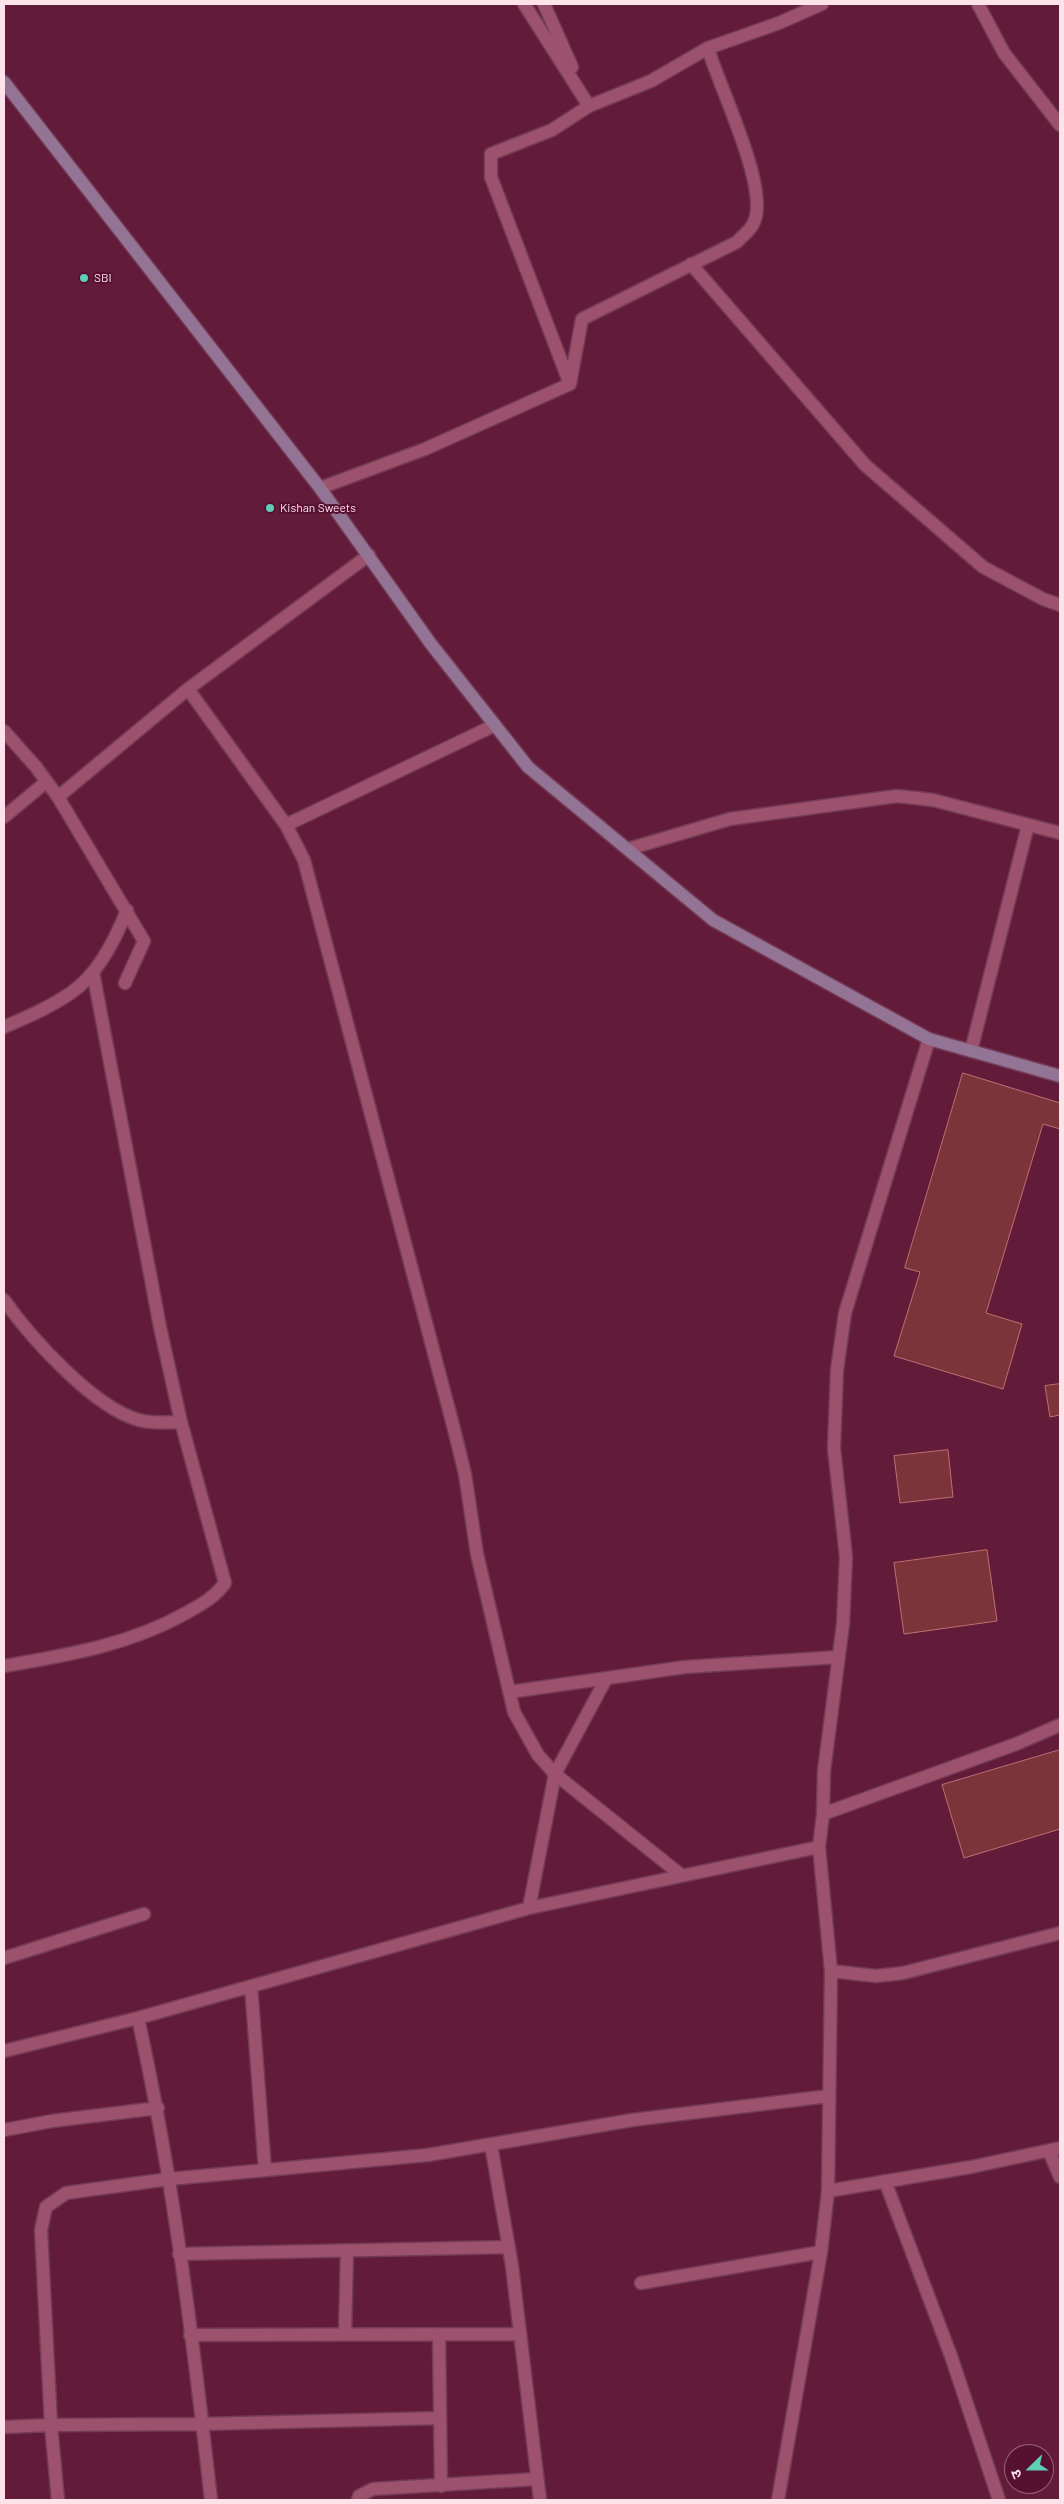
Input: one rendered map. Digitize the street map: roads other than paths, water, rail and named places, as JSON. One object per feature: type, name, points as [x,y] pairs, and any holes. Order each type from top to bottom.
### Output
[{"type":"street","points":[[524,4],[589,106]]},
{"type":"street","points":[[544,4],[589,106]]},
{"type":"street","points":[[570,384],[491,178],[491,154],[552,130],[589,106],[651,81],[708,48],[779,23],[822,4]]},
{"type":"street","points":[[978,4],[1004,53],[1060,125]]},
{"type":"street","points":[[570,384],[582,319],[738,242],[754,224],[758,192],[739,130],[713,67],[708,48]]},
{"type":"street","points":[[4,82],[320,488],[431,644],[528,767],[713,920],[929,1039],[1060,1076]]},
{"type":"street","points":[[691,264],[865,465],[983,566],[1042,599],[1060,605]]},
{"type":"street","points":[[320,488],[425,449],[570,384]]},
{"type":"street","points":[[58,798],[188,688],[369,555]]},
{"type":"street","points":[[188,688],[286,825],[304,860],[454,1429],[465,1474],[477,1554],[514,1712],[538,1755],[555,1774],[681,1875]]},
{"type":"street","points":[[286,825],[495,725]]},
{"type":"street","points":[[4,731],[36,767],[58,798],[144,941],[125,983]]},
{"type":"street","points":[[4,817],[46,782]]},
{"type":"street","points":[[628,850],[730,819],[897,796],[933,800],[1060,833]]},
{"type":"street","points":[[971,1051],[1028,825]]},
{"type":"street","points":[[4,1027],[74,992],[93,972],[118,931],[127,910]]},
{"type":"street","points":[[4,1666],[124,1641],[165,1625],[214,1597],[225,1583],[181,1422],[160,1327],[93,972]]},
{"type":"street","points":[[778,2500],[821,2252],[828,2190],[831,1971],[819,1847],[823,1814],[824,1771],[838,1657],[846,1557],[834,1448],[837,1370],[845,1313],[929,1039]]},
{"type":"street","points":[[4,1300],[17,1318],[75,1379],[115,1410],[140,1421],[181,1422]]},
{"type":"street","points":[[509,1692],[685,1667],[838,1657]]},
{"type":"street","points":[[528,1908],[555,1774],[606,1679]]},
{"type":"street","points":[[823,1814],[1016,1744],[1060,1725]]},
{"type":"street","points":[[4,2051],[138,2018],[528,1908],[819,1847]]},
{"type":"street","points":[[4,1958],[144,1914]]},
{"type":"street","points":[[831,1971],[876,1976],[903,1973],[1060,1933]]},
{"type":"street","points":[[251,1986],[265,2170]]},
{"type":"street","points":[[138,2018],[158,2108],[169,2179],[203,2424],[211,2500]]},
{"type":"street","points":[[58,2500],[51,2425],[41,2230],[46,2207],[66,2193],[169,2179],[428,2155],[632,2120],[829,2096]]},
{"type":"street","points":[[4,2130],[52,2121],[158,2108]]},
{"type":"street","points":[[491,2145],[509,2247],[540,2500]]},
{"type":"street","points":[[828,2190],[971,2168],[1055,2150],[1060,2176]]},
{"type":"street","points":[[885,2181],[951,2356],[999,2500]]},
{"type":"street","points":[[179,2254],[509,2247]]},
{"type":"street","points":[[345,2334],[347,2251]]},
{"type":"street","points":[[641,2282],[821,2252]]},
{"type":"street","points":[[439,2334],[441,2486]]},
{"type":"street","points":[[190,2335],[520,2334]]},
{"type":"street","points":[[4,2427],[440,2418]]},
{"type":"street","points":[[358,2500],[359,2496],[373,2488],[441,2486],[537,2479]]},
{"type":"place","name":"SBI","points":[[84,278]]},
{"type":"place","name":"Kishan Sweets","points":[[270,508]]}]
